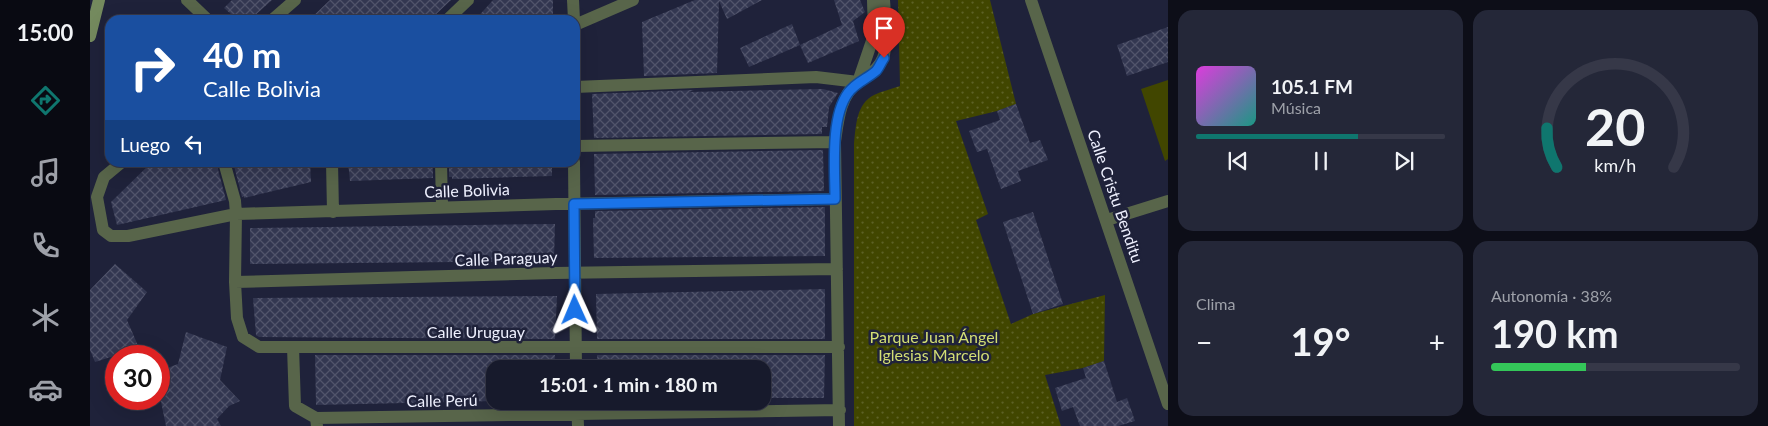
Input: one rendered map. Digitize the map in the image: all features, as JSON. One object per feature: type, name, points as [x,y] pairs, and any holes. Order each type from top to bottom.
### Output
[{"type":"main road","points":[[90,36],[99,0]]},
{"type":"street","points":[[186,0],[202,15]]},
{"type":"street","points":[[278,15],[295,0]]},
{"type":"street","points":[[452,15],[468,0]]},
{"type":"street","points":[[573,0],[574,15]]},
{"type":"street","points":[[580,23],[633,0]]},
{"type":"street","points":[[858,82],[874,35],[873,0]]},
{"type":"street","points":[[839,426],[835,142],[839,113],[848,94],[858,82],[876,71],[884,58],[884,0]]},
{"type":"street","name":"Calle Cristu Benditu","points":[[1031,0],[1168,404]]},
{"type":"street","points":[[580,87],[816,77],[858,82]]},
{"type":"street","points":[[580,146],[835,142]]},
{"type":"street","name":"Calle Bolivia","points":[[116,167],[104,177],[97,197],[103,230],[111,236],[128,236],[236,214],[442,207],[835,199]]},
{"type":"street","name":"Calle Uruguay","points":[[225,167],[235,201],[236,214],[235,282],[237,318],[243,337],[259,347],[838,347]]},
{"type":"street","points":[[332,167],[333,212]]},
{"type":"street","points":[[441,167],[442,207]]},
{"type":"street","points":[[574,167],[576,360]]},
{"type":"street","points":[[1107,220],[1168,201]]},
{"type":"street","name":"Calle Paraguay","points":[[235,282],[575,273],[837,269]]},
{"type":"street","points":[[293,347],[295,406],[317,422]]},
{"type":"street","name":"Calle Perú","points":[[317,422],[578,420],[840,410]]},
{"type":"green space","name":"Parque Juan Ángel Iglesias Marcelo","points":[[898,0],[990,0],[1016,104],[997,111],[956,121],[988,214],[976,220],[1011,324],[1033,314],[1105,295],[1104,361],[1083,368],[1045,375],[1061,426],[854,426],[854,144],[856,123],[860,110],[868,99],[880,92],[900,86]]},
{"type":"green space","points":[[1168,80],[1168,159],[1165,161],[1141,89]]},
{"type":"building","points":[[232,0],[272,0],[256,15],[232,15],[224,8]]},
{"type":"building","points":[[330,0],[451,0],[435,15],[314,15]]},
{"type":"building","points":[[493,0],[553,0],[553,15],[480,15]]},
{"type":"building","points":[[695,0],[762,0],[727,19],[719,1],[717,73],[644,76],[642,22]]},
{"type":"building","points":[[834,0],[860,0],[865,12],[853,21],[859,41],[808,63],[800,45],[842,25]]},
{"type":"building","points":[[792,24],[800,45],[749,67],[740,48]]},
{"type":"building","points":[[1168,27],[1168,62],[1127,76],[1117,45]]},
{"type":"building","points":[[823,89],[838,93],[829,107],[827,127],[822,127],[822,134],[594,138],[592,94],[694,90],[689,92]]},
{"type":"building","points":[[1016,104],[1030,143],[1040,140],[1048,160],[1018,171],[1021,181],[1001,189],[987,149],[977,152],[969,131],[1000,120],[997,111]]},
{"type":"building","points":[[823,150],[824,191],[595,195],[594,154]]},
{"type":"building","points":[[147,167],[217,167],[226,200],[117,225],[111,202]]},
{"type":"building","points":[[234,167],[310,167],[311,182],[242,197]]},
{"type":"building","points":[[349,167],[433,167],[433,178],[350,181]]},
{"type":"building","points":[[449,167],[552,167],[552,176],[452,179],[452,177],[449,177]]},
{"type":"building","points":[[825,207],[825,256],[594,258],[593,218],[595,218],[595,211]]},
{"type":"building","points":[[1033,212],[1063,304],[1033,314],[1003,222]]},
{"type":"building","points":[[555,224],[554,261],[250,264],[250,228]]},
{"type":"building","points":[[115,264],[147,292],[127,320],[138,345],[105,345],[105,359],[95,362],[90,350],[90,290]]},
{"type":"building","points":[[825,289],[825,339],[597,339],[596,294]]},
{"type":"building","points":[[557,296],[555,339],[259,337],[256,335],[253,298]]},
{"type":"building","points":[[186,332],[227,347],[220,380],[240,401],[229,406],[217,419],[221,426],[166,426],[163,410],[170,410],[170,367],[178,364]]},
{"type":"building","points":[[315,355],[555,355],[555,360],[486,360],[486,401],[316,405]]},
{"type":"building","points":[[597,355],[825,355],[824,398],[771,398],[771,360],[597,360]]},
{"type":"building","points":[[1104,361],[1117,402],[1127,398],[1135,421],[1118,426],[1080,426],[1073,407],[1062,411],[1055,388],[1086,378],[1083,368]]},
{"type":"route","points":[[575,310],[574,204],[835,199],[835,142],[839,113],[848,94],[858,82],[876,71],[884,58]]}]
